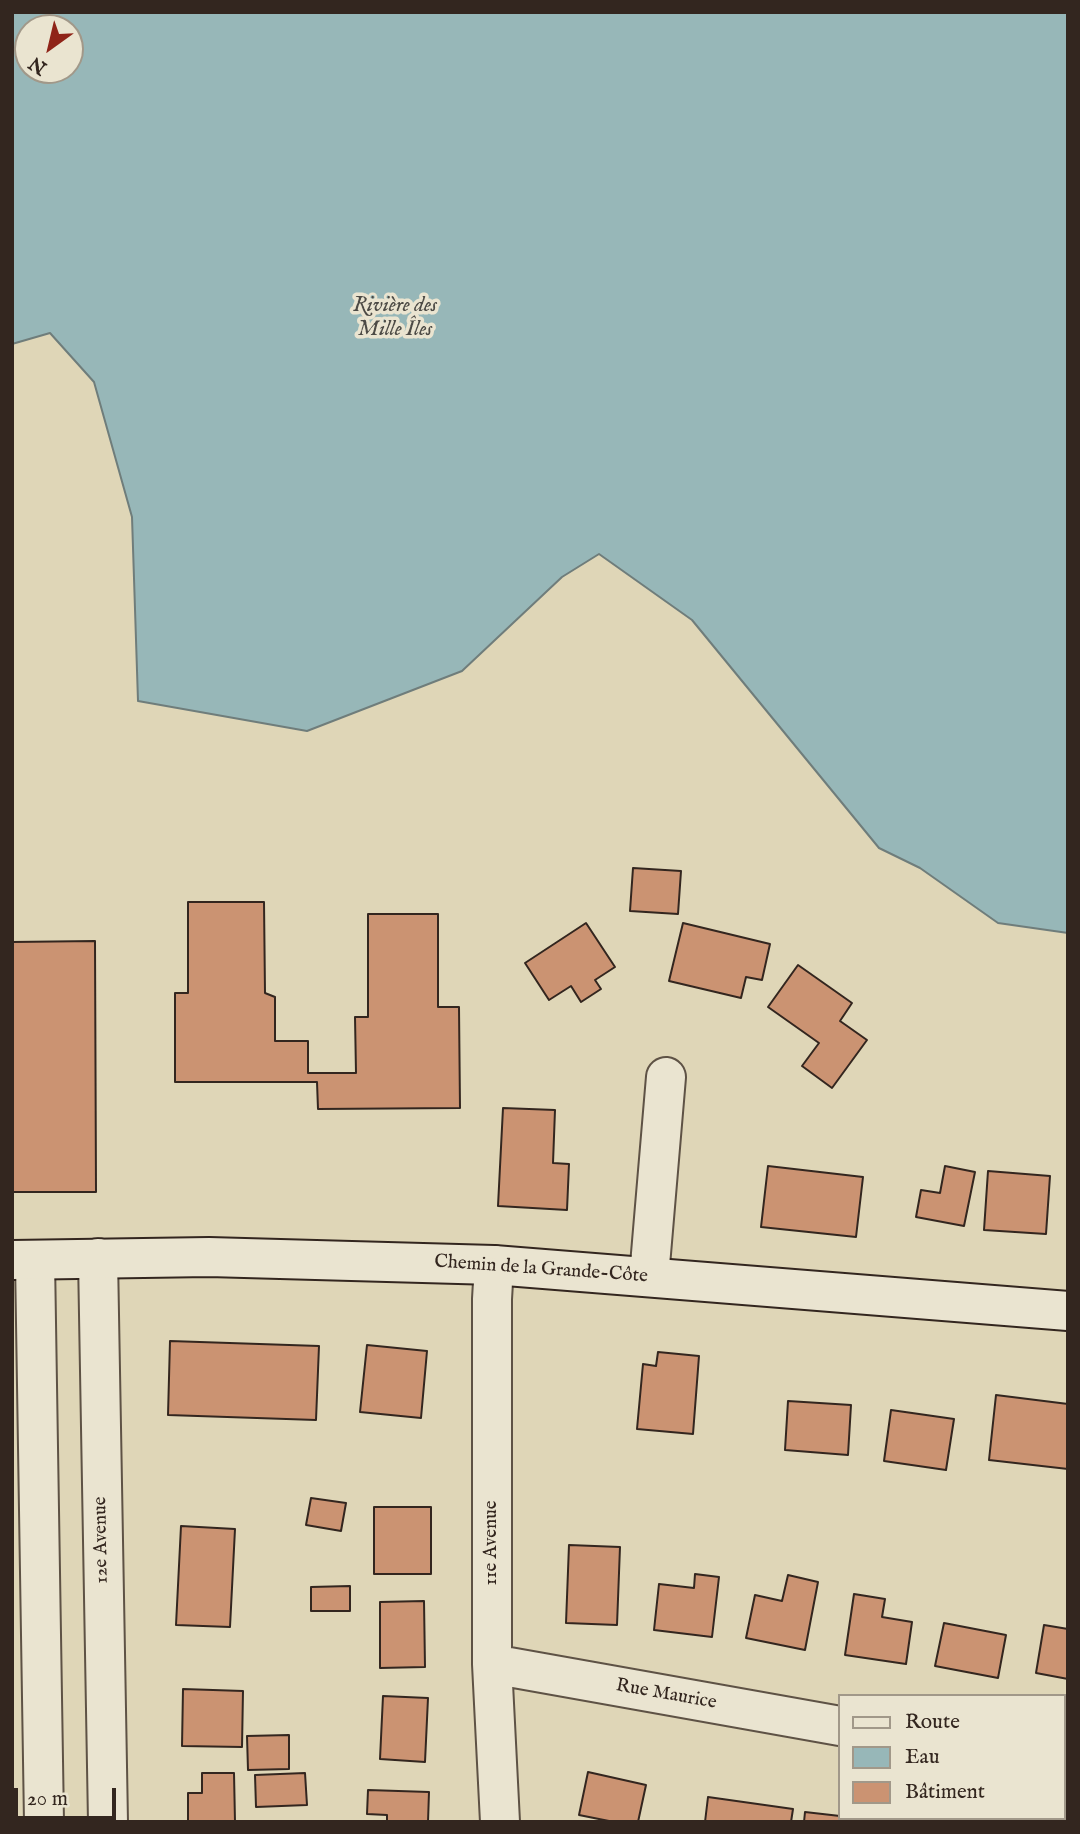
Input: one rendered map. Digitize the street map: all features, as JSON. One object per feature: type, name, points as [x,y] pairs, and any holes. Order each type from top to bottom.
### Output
[{"type":"street","points":[[649,1277],[666,1077]]},
{"type":"street","name":"12e Avenue","points":[[98,1258],[108,1822]]},
{"type":"street","name":"Chemin de la Grande-Côte","points":[[24,1260],[300,1259],[494,1265],[1068,1311]]},
{"type":"street","points":[[24,1260],[44,1822]]},
{"type":"street","name":"11e Avenue","points":[[494,1265],[492,1664],[500,1822]]},
{"type":"street","name":"Rue Maurice","points":[[492,1664],[838,1726]]},
{"type":"water","name":"Rivière des Mille Îles","points":[[12,12],[1068,12],[1068,933],[998,923],[920,868],[879,848],[692,620],[599,554],[562,577],[462,671],[307,731],[138,701],[132,517],[94,382],[50,333],[12,344]]},
{"type":"building","points":[[633,868],[681,871],[678,914],[630,911]]},
{"type":"building","points":[[188,902],[264,902],[265,993],[275,997],[275,1041],[308,1041],[308,1073],[356,1073],[355,1017],[368,1017],[368,914],[438,914],[438,1007],[459,1007],[460,1108],[318,1109],[317,1082],[175,1082],[175,993],[188,993]]},
{"type":"building","points":[[586,923],[615,967],[595,980],[601,989],[581,1002],[571,986],[549,1000],[525,963]]},
{"type":"building","points":[[683,923],[770,944],[762,980],[746,977],[741,998],[669,981]]},
{"type":"building","points":[[95,941],[96,1192],[12,1192],[12,942]]},
{"type":"building","points":[[798,965],[852,1003],[840,1021],[867,1040],[832,1088],[802,1066],[819,1043],[768,1007]]},
{"type":"building","points":[[503,1108],[555,1110],[553,1163],[569,1164],[567,1210],[498,1206]]},
{"type":"building","points":[[768,1166],[863,1177],[856,1237],[761,1227]]},
{"type":"building","points":[[945,1166],[975,1172],[964,1226],[916,1217],[921,1190],[940,1193]]},
{"type":"building","points":[[988,1171],[1050,1176],[1046,1234],[984,1230]]},
{"type":"building","points":[[170,1341],[319,1346],[316,1420],[168,1415]]},
{"type":"building","points":[[367,1345],[427,1351],[421,1418],[360,1412]]},
{"type":"building","points":[[658,1352],[699,1356],[693,1434],[637,1429],[643,1364],[656,1366]]},
{"type":"building","points":[[996,1395],[1068,1404],[1068,1469],[989,1460]]},
{"type":"building","points":[[788,1401],[851,1405],[848,1455],[785,1450]]},
{"type":"building","points":[[891,1410],[954,1419],[946,1470],[884,1461]]},
{"type":"building","points":[[311,1498],[346,1503],[341,1531],[306,1525]]},
{"type":"building","points":[[374,1507],[431,1507],[431,1574],[374,1574]]},
{"type":"building","points":[[181,1526],[235,1529],[230,1627],[176,1625]]},
{"type":"building","points":[[569,1545],[620,1547],[617,1625],[566,1623]]},
{"type":"building","points":[[695,1574],[719,1577],[712,1637],[654,1630],[659,1584],[694,1588]]},
{"type":"building","points":[[788,1575],[818,1582],[805,1650],[746,1638],[755,1595],[782,1601]]},
{"type":"building","points":[[350,1586],[350,1611],[311,1611],[311,1587]]},
{"type":"building","points":[[854,1594],[885,1599],[882,1617],[912,1622],[906,1664],[845,1655]]},
{"type":"building","points":[[424,1601],[425,1667],[380,1668],[380,1602]]},
{"type":"building","points":[[944,1623],[1006,1635],[998,1678],[935,1666]]},
{"type":"building","points":[[1044,1625],[1068,1629],[1068,1679],[1036,1673]]},
{"type":"building","points":[[183,1689],[243,1691],[242,1747],[182,1746]]},
{"type":"building","points":[[383,1696],[428,1698],[425,1762],[380,1759]]},
{"type":"building","points":[[289,1735],[289,1769],[248,1770],[247,1736]]},
{"type":"building","points":[[588,1772],[646,1785],[638,1822],[614,1822],[579,1815]]},
{"type":"building","points":[[202,1773],[234,1773],[235,1822],[188,1822],[188,1793],[202,1793]]},
{"type":"building","points":[[305,1773],[307,1805],[256,1807],[255,1775]]},
{"type":"building","points":[[368,1790],[429,1792],[428,1822],[387,1822],[387,1815],[367,1814]]},
{"type":"building","points":[[708,1797],[793,1809],[791,1822],[705,1822]]},
{"type":"building","points":[[805,1812],[838,1816],[838,1820],[868,1820],[867,1822],[804,1822]]}]
